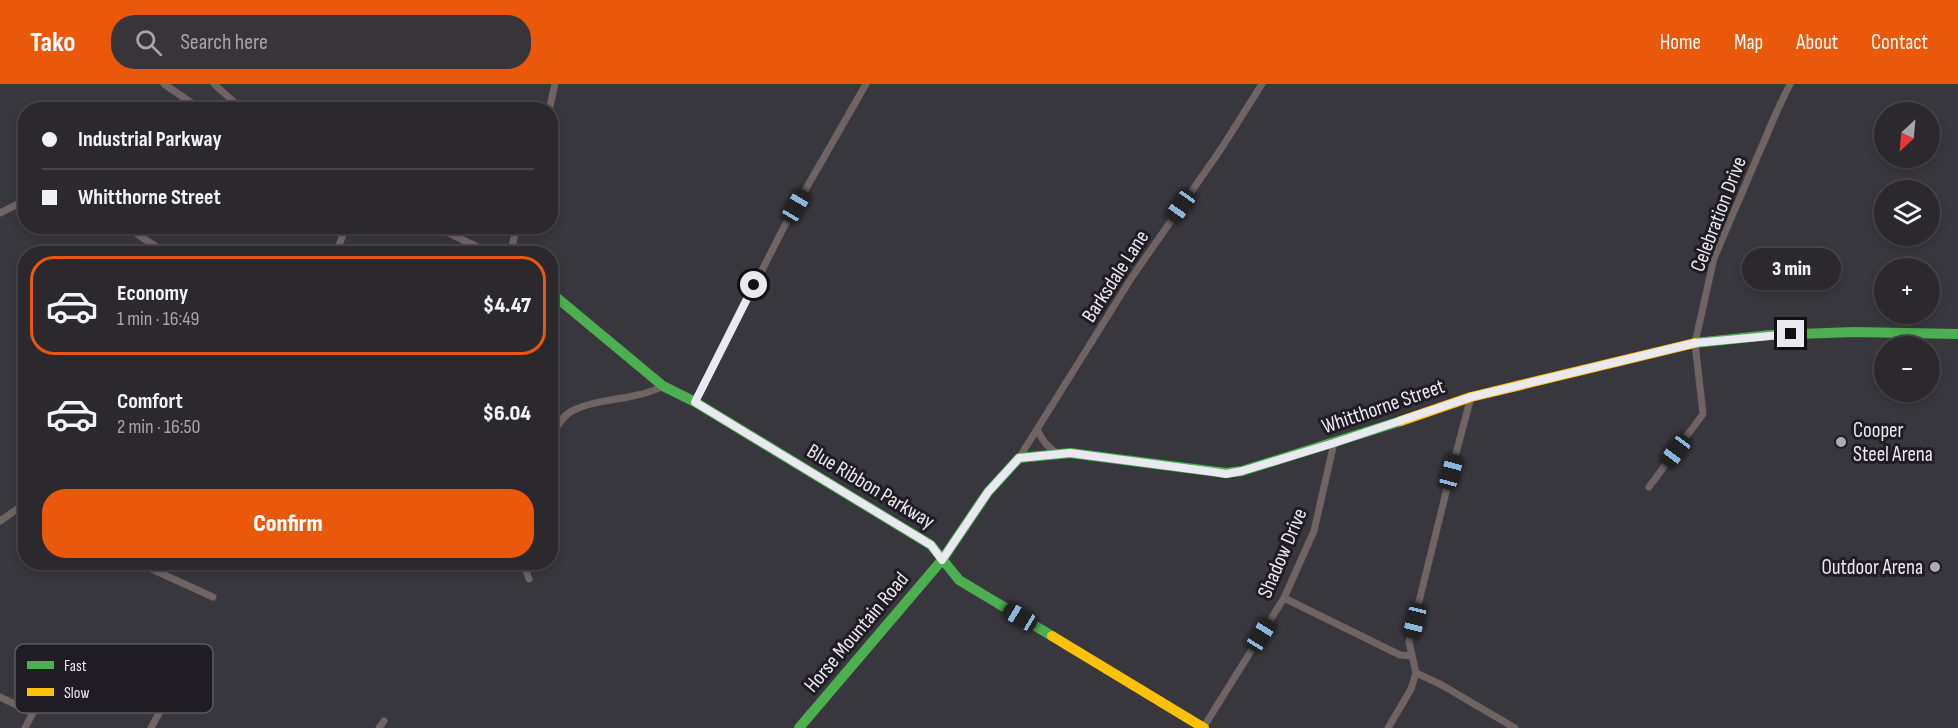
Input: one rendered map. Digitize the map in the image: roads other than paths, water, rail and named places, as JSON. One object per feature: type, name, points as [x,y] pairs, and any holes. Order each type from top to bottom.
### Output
[{"type":"street","points":[[164,84],[190,102]]},
{"type":"street","points":[[214,84],[234,102]]},
{"type":"street","points":[[551,102],[555,84]]},
{"type":"street","points":[[695,402],[784,227],[866,84]]},
{"type":"street","name":"Barksdale Lane","points":[[1019,458],[1132,277],[1221,149],[1262,84]]},
{"type":"street","name":"Celebration Drive","points":[[1649,488],[1703,414],[1695,343],[1714,258],[1776,111],[1790,84]]},
{"type":"street","points":[[0,213],[18,204]]},
{"type":"street","points":[[137,234],[155,246]]},
{"type":"street","points":[[451,234],[475,246]]},
{"type":"street","name":"Blue Ribbon Parkway","points":[[558,299],[663,386],[695,402],[931,545],[959,580],[1204,728]]},
{"type":"street","name":"Whitthorne Street","points":[[1019,458],[1070,453],[1226,474],[1334,443],[1471,397],[1695,343],[1770,335],[1854,332],[1958,334]]},
{"type":"street","points":[[558,425],[570,412],[601,402],[651,392],[663,386]]},
{"type":"street","points":[[1388,728],[1411,689],[1416,673],[1409,642],[1471,397]]},
{"type":"street","points":[[1037,429],[1048,447],[1058,454]]},
{"type":"street","name":"Shadow Drive","points":[[1204,728],[1284,598],[1314,531],[1334,443]]},
{"type":"street","points":[[942,560],[988,492],[1019,458]]},
{"type":"street","points":[[0,521],[18,509]]},
{"type":"street","name":"Horse Mountain Road","points":[[800,728],[942,560]]},
{"type":"street","points":[[154,570],[213,597]]},
{"type":"street","points":[[526,570],[529,579]]},
{"type":"street","points":[[1284,598],[1400,655],[1412,656]]},
{"type":"street","points":[[1416,673],[1440,684],[1515,728]]},
{"type":"street","points":[[0,697],[15,704]]},
{"type":"street","points":[[25,728],[33,713]]},
{"type":"street","points":[[151,728],[159,713]]},
{"type":"street","points":[[379,728],[384,721]]},
{"type":"place","name":"Cooper Steel Arena","points":[[1841,442]]},
{"type":"place","name":"Outdoor Arena","points":[[1935,567]]}]
